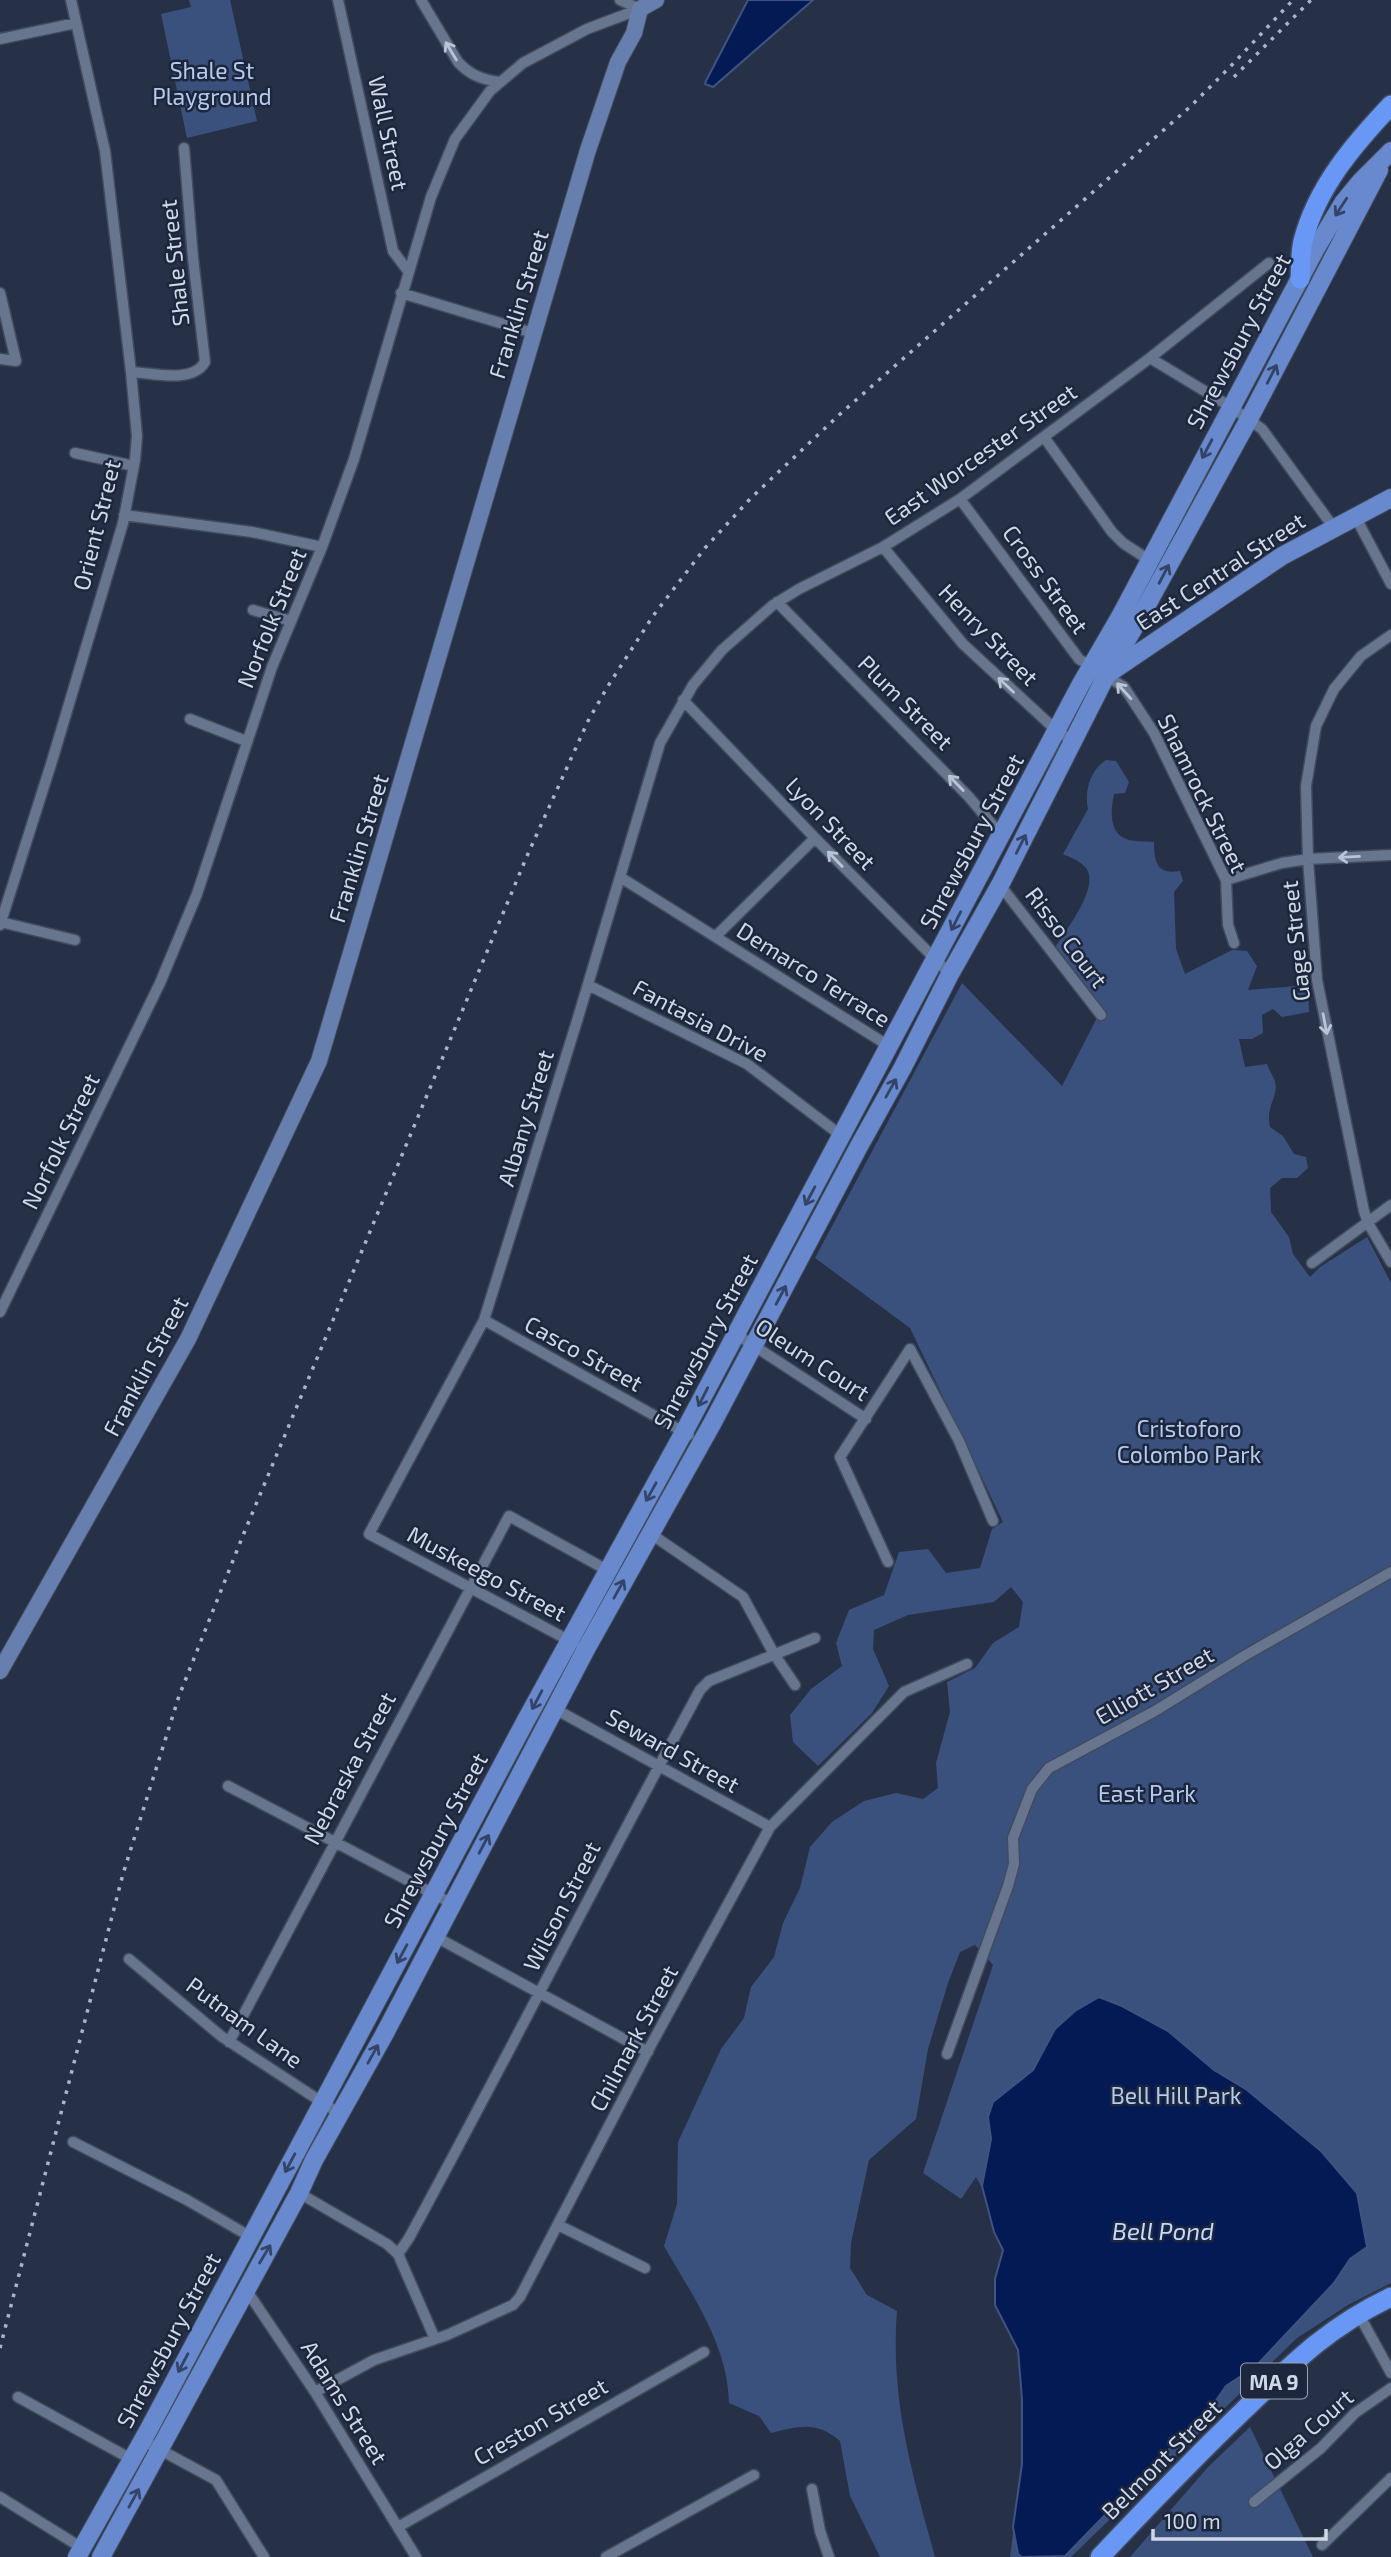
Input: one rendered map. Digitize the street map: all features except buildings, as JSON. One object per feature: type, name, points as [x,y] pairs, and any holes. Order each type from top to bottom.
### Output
[{"type":"highway","points":[[1300,279],[1303,243],[1317,202],[1346,156],[1391,104]]},
{"type":"highway","name":"Belmont Street","points":[[1100,2557],[1170,2481],[1284,2371],[1317,2342],[1358,2313],[1391,2297]]},
{"type":"main road","points":[[640,9],[656,0]]},
{"type":"main road","name":"Franklin Street","points":[[0,1671],[188,1339],[319,1061],[604,98],[618,61],[634,33],[640,9]]},
{"type":"main road","name":"Shrewsbury Street","points":[[100,2557],[299,2193],[314,2160],[436,1937],[451,1903],[586,1649],[702,1442],[950,974],[1000,885],[1073,741],[1121,615],[1231,407],[1343,203],[1389,154]]},
{"type":"main road","name":"Shrewsbury Street","points":[[1098,671],[1143,612],[1389,154]]},
{"type":"main road","name":"East Central Street","points":[[1078,689],[1098,671],[1163,635],[1282,556],[1391,498]]},
{"type":"main road","points":[[1143,612],[1163,635]]},
{"type":"main road","name":"Shrewsbury Street","points":[[79,2553],[142,2441],[569,1640],[684,1432],[1078,689]]},
{"type":"street","name":"Orient Street","points":[[1,923],[124,515],[137,436],[104,151],[71,0]]},
{"type":"street","name":"Wall Street","points":[[338,0],[394,251],[408,271]]},
{"type":"street","points":[[421,0],[457,62],[477,77],[499,82]]},
{"type":"street","points":[[620,0],[640,9]]},
{"type":"street","name":"Norfolk Street","points":[[0,1312],[171,958],[197,894],[246,741],[354,458],[430,197],[447,157],[473,111],[499,82],[523,63],[587,29],[640,9]]},
{"type":"street","points":[[0,39],[76,23]]},
{"type":"street","name":"Shale Street","points":[[131,372],[189,375],[204,365],[205,355],[192,258],[184,148]]},
{"type":"street","name":"East Worcester Street","points":[[683,699],[713,660],[777,602],[883,547],[960,499],[1150,358],[1269,264]]},
{"type":"street","points":[[0,293],[16,361],[0,359]]},
{"type":"street","points":[[401,293],[533,333]]},
{"type":"street","points":[[1150,358],[1262,429],[1334,528]]},
{"type":"street","points":[[1044,437],[1112,532],[1123,544],[1149,560]]},
{"type":"street","points":[[75,453],[134,466]]},
{"type":"street","name":"Cross Street","points":[[960,499],[1073,652],[1081,661],[1098,671]]},
{"type":"street","points":[[124,515],[252,532],[322,547]]},
{"type":"street","points":[[1355,516],[1391,584]]},
{"type":"street","name":"Henry Street","points":[[883,547],[962,644],[1057,731],[1073,741]]},
{"type":"street","name":"Plum Street","points":[[777,602],[969,797],[1000,835]]},
{"type":"street","points":[[253,610],[290,621]]},
{"type":"street","name":"Gage Street","points":[[1391,635],[1349,668],[1334,689],[1316,726],[1306,777],[1308,859],[1317,980],[1368,1223],[1391,1262]]},
{"type":"street","name":"Shamrock Street","points":[[1098,671],[1124,687],[1154,733],[1226,880],[1228,925],[1234,943]]},
{"type":"street","name":"Lyon Street","points":[[683,699],[815,838],[950,974]]},
{"type":"street","name":"Albany Street","points":[[369,1534],[484,1320],[660,743],[683,699]]},
{"type":"street","points":[[190,719],[246,741]]},
{"type":"street","points":[[716,936],[815,838]]},
{"type":"street","points":[[1226,880],[1282,863],[1308,859],[1391,855]]},
{"type":"street","name":"Demarco Terrace","points":[[620,877],[889,1046]]},
{"type":"street","name":"Risso Court","points":[[1000,885],[1101,1015]]},
{"type":"street","points":[[1,923],[75,940]]},
{"type":"street","name":"Fantasia Drive","points":[[588,985],[747,1064],[858,1148]]},
{"type":"street","points":[[1311,1263],[1391,1205]]},
{"type":"street","name":"Casco Street","points":[[484,1320],[702,1442]]},
{"type":"street","name":"Oleum Court","points":[[736,1334],[866,1419]]},
{"type":"street","points":[[888,1562],[840,1457],[910,1349],[959,1441],[993,1521]]},
{"type":"street","name":"Nebraska Street","points":[[229,2042],[509,1516],[607,1570]]},
{"type":"street","name":"Muskeego Street","points":[[369,1534],[586,1649]]},
{"type":"street","points":[[651,1534],[743,1597],[774,1654],[795,1685]]},
{"type":"street","name":"Elliott Street","points":[[947,2054],[1008,1886],[1014,1864],[1013,1838],[1032,1789],[1049,1768],[1155,1711],[1244,1656],[1391,1572]]},
{"type":"street","name":"Wilson Street","points":[[398,2254],[539,1995],[699,1690],[709,1681],[815,1637]]},
{"type":"street","name":"Chilmark Street","points":[[315,2392],[374,2360],[435,2339],[513,2305],[520,2297],[770,1827],[904,1692],[967,1664]]},
{"type":"street","name":"Seward Street","points":[[555,1709],[770,1827]]},
{"type":"street","points":[[228,1786],[451,1903]]},
{"type":"street","points":[[436,1937],[648,2052]]},
{"type":"street","name":"Putnam Lane","points":[[129,1959],[229,2042],[340,2114]]},
{"type":"street","points":[[73,2142],[187,2200],[251,2237]]},
{"type":"street","points":[[299,2193],[387,2244],[398,2254],[435,2339]]},
{"type":"street","points":[[558,2225],[645,2268]]},
{"type":"street","name":"Adams Street","points":[[229,2278],[246,2288],[315,2392],[416,2557]]},
{"type":"street","points":[[1358,2313],[1391,2373]]},
{"type":"street","name":"Creston Street","points":[[398,2527],[704,2352]]},
{"type":"street","name":"Olga Court","points":[[1254,2502],[1321,2448],[1356,2413],[1391,2388]]},
{"type":"street","points":[[18,2397],[131,2459]]},
{"type":"street","points":[[142,2441],[216,2480],[264,2557]]},
{"type":"street","points":[[606,2557],[754,2475]]},
{"type":"street","points":[[1322,2545],[1391,2478]]},
{"type":"street","points":[[812,2488],[820,2531],[829,2557]]},
{"type":"street","points":[[0,2497],[79,2553]]},
{"type":"green space","name":"Shale St Playground","points":[[189,0],[230,0],[257,121],[187,138],[161,14],[191,7]]},
{"type":"green space","points":[[1106,760],[1116,761],[1129,782],[1125,793],[1114,794],[1112,813],[1116,831],[1129,840],[1154,842],[1158,866],[1166,871],[1180,871],[1183,881],[1174,892],[1176,949],[1185,974],[1232,950],[1247,951],[1257,966],[1248,990],[1308,985],[1309,1012],[1282,1017],[1273,1009],[1262,1015],[1263,1033],[1252,1039],[1239,1039],[1245,1067],[1267,1064],[1275,1081],[1269,1113],[1270,1127],[1283,1136],[1294,1154],[1306,1157],[1308,1168],[1297,1178],[1282,1178],[1270,1188],[1271,1212],[1289,1237],[1293,1254],[1310,1277],[1320,1267],[1367,1237],[1391,1283],[1391,2283],[1348,2305],[1297,2338],[1071,2557],[1010,2557],[1022,2464],[1022,2399],[1018,2350],[995,2305],[995,2279],[1003,2250],[976,2177],[961,2199],[923,2173],[993,1965],[975,1945],[960,1952],[928,2049],[916,2119],[869,2160],[851,2243],[850,2268],[867,2295],[897,2311],[900,2405],[911,2465],[935,2557],[880,2557],[850,2496],[840,2441],[823,2430],[808,2427],[771,2433],[759,2416],[729,2403],[722,2361],[707,2321],[664,2246],[677,2204],[678,2142],[721,2049],[744,2018],[751,1987],[774,1957],[783,1923],[800,1888],[810,1847],[832,1822],[864,1801],[896,1793],[923,1799],[938,1788],[936,1763],[950,1712],[947,1682],[975,1668],[993,1643],[1019,1627],[1023,1602],[1011,1587],[994,1602],[908,1615],[874,1630],[873,1649],[889,1686],[872,1713],[818,1766],[793,1742],[790,1715],[811,1689],[842,1666],[836,1643],[849,1610],[884,1595],[899,1552],[928,1549],[946,1573],[980,1568],[992,1529],[1003,1522],[910,1328],[815,1258],[962,983],[1062,1086],[1101,1010],[1054,949],[1081,907],[1089,883],[1089,873],[1083,865],[1063,854],[1088,809],[1088,789],[1092,775]]},
{"type":"green space","points":[[1250,2427],[1313,2557],[1130,2557],[1208,2467]]},
{"type":"water","points":[[748,0],[813,0],[713,87],[705,84],[706,81]]},
{"type":"water","name":"Bell Pond","points":[[1099,1997],[1168,2031],[1214,2070],[1247,2090],[1321,2151],[1357,2193],[1367,2247],[1350,2259],[1334,2283],[1255,2367],[1226,2386],[1215,2402],[1065,2556],[1022,2557],[1018,2554],[1013,2527],[1022,2464],[1022,2399],[1018,2350],[995,2305],[995,2279],[1003,2250],[994,2232],[982,2186],[991,2139],[988,2117],[993,2102],[1033,2070],[1055,2029],[1075,2011]]},
{"type":"railway","points":[[0,2348],[123,1874],[179,1696],[244,1533],[527,856],[588,721],[653,616],[705,548],[751,498],[839,415],[1191,106],[1293,0]]},
{"type":"railway","points":[[1234,77],[1311,0]]},
{"type":"park label","name":"Cristoforo Colombo Park","points":[[1189,1441]]},
{"type":"park label","name":"East Park","points":[[1147,1793]]},
{"type":"park label","name":"Bell Hill Park","points":[[1176,2095]]}]
